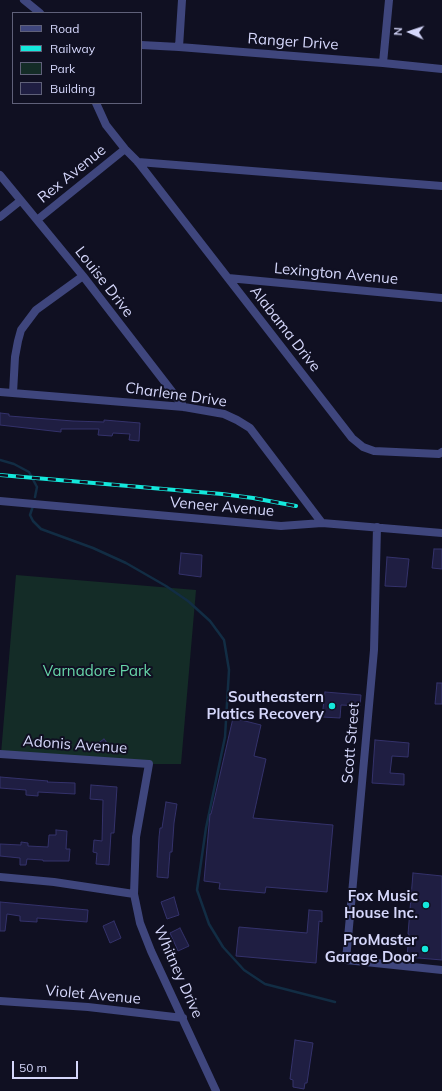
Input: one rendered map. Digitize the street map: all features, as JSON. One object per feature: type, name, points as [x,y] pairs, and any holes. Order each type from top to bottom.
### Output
[{"type":"street","points":[[24,0],[39,12]]},
{"type":"street","points":[[179,47],[182,0]]},
{"type":"street","points":[[384,63],[389,0]]},
{"type":"street","name":"Ranger Drive","points":[[142,45],[442,68]]},
{"type":"street","name":"Alabama Drive","points":[[96,104],[106,125],[125,149],[138,162],[352,438],[363,447],[374,451],[439,454],[442,452]]},
{"type":"street","name":"Rex Avenue","points":[[37,220],[125,149]]},
{"type":"street","points":[[138,162],[442,186]]},
{"type":"street","name":"Louise Drive","points":[[0,175],[83,276],[184,407]]},
{"type":"street","name":"Rex Avenue","points":[[0,217],[20,201]]},
{"type":"street","points":[[12,393],[15,357],[21,330],[36,310],[83,276]]},
{"type":"street","name":"Lexington Avenue","points":[[228,278],[442,298]]},
{"type":"street","name":"Charlene Drive","points":[[0,392],[184,407],[224,414],[250,428],[322,523]]},
{"type":"street","name":"Veneer Avenue","points":[[0,501],[280,526],[322,523],[442,533]]},
{"type":"street","name":"Scott Street","points":[[377,527],[374,650],[346,960],[442,970]]},
{"type":"street","name":"Adonis Avenue","points":[[0,754],[149,764]]},
{"type":"street","name":"Whitney Drive","points":[[149,764],[136,837],[134,894],[140,922],[151,951],[216,1091]]},
{"type":"street","points":[[0,877],[54,882],[134,894]]},
{"type":"street","name":"Violet Avenue","points":[[0,1001],[88,1007],[183,1018]]},
{"type":"green space","name":"Varnadore Park","points":[[16,575],[196,590],[181,764],[149,764],[1,754]]},
{"type":"building","points":[[0,413],[9,414],[9,416],[73,421],[104,422],[104,420],[140,423],[139,441],[129,440],[130,434],[113,433],[112,436],[98,435],[99,429],[61,429],[61,432],[0,425]]},
{"type":"building","points":[[434,549],[442,549],[442,569],[432,568]]},
{"type":"building","points":[[181,553],[202,555],[201,577],[179,574]]},
{"type":"building","points":[[387,557],[409,559],[406,587],[385,586]]},
{"type":"building","points":[[437,683],[442,683],[442,704],[435,704]]},
{"type":"building","name":"Southeastern Platics Recovery","points":[[325,692],[361,695],[360,706],[341,705],[340,718],[322,717]]},
{"type":"building","points":[[233,718],[261,725],[254,756],[266,759],[253,818],[333,825],[327,892],[266,887],[265,893],[219,889],[220,883],[204,881],[210,814]]},
{"type":"building","points":[[104,739],[108,744],[102,749],[97,744]]},
{"type":"building","points":[[375,740],[409,743],[408,757],[392,756],[390,773],[404,774],[404,785],[372,783]]},
{"type":"building","points":[[0,777],[48,781],[47,782],[75,783],[75,794],[38,792],[38,796],[26,795],[26,790],[0,788]]},
{"type":"building","points":[[91,785],[117,787],[114,833],[111,833],[109,865],[96,864],[97,853],[93,852],[94,840],[102,841],[103,800],[90,799]]},
{"type":"building","points":[[166,802],[177,804],[168,878],[157,877],[160,828],[162,828]]},
{"type":"building","points":[[56,830],[67,831],[66,849],[70,849],[69,861],[43,861],[27,859],[26,865],[20,865],[20,858],[0,856],[0,844],[21,845],[21,842],[28,843],[28,846],[48,847],[49,835],[56,835]]},
{"type":"building","name":"Fox Music House Inc.","points":[[413,873],[442,876],[442,960],[407,957]]},
{"type":"building","points":[[174,897],[179,915],[167,919],[161,902]]},
{"type":"building","points":[[0,902],[88,910],[87,922],[37,918],[37,922],[20,921],[20,916],[7,914],[5,931],[0,931]]},
{"type":"building","points":[[309,910],[322,911],[322,922],[319,921],[316,963],[236,956],[239,927],[307,933]]},
{"type":"building","points":[[114,921],[121,938],[110,943],[103,926]]},
{"type":"building","points":[[180,928],[189,946],[178,951],[170,933]]},
{"type":"building","points":[[295,1040],[313,1043],[307,1083],[305,1083],[304,1089],[293,1087],[293,1080],[290,1079]]},
{"type":"waterway","points":[[0,460],[14,464],[29,472],[37,487],[35,497]]},
{"type":"waterway","points":[[33,506],[30,515],[33,521],[41,529],[93,548],[126,563],[166,586],[188,601],[210,621],[224,640],[229,670],[225,737],[206,828],[197,890],[209,924],[223,947],[244,970],[265,984],[335,1002]]},
{"type":"railway","points":[[0,475],[222,494],[296,506]]},
{"type":"place","name":"Southeastern Platics Recovery","points":[[332,706]]},
{"type":"place","name":"Fox Music House Inc.","points":[[426,905]]},
{"type":"place","name":"ProMaster Garage Door","points":[[425,949]]}]
